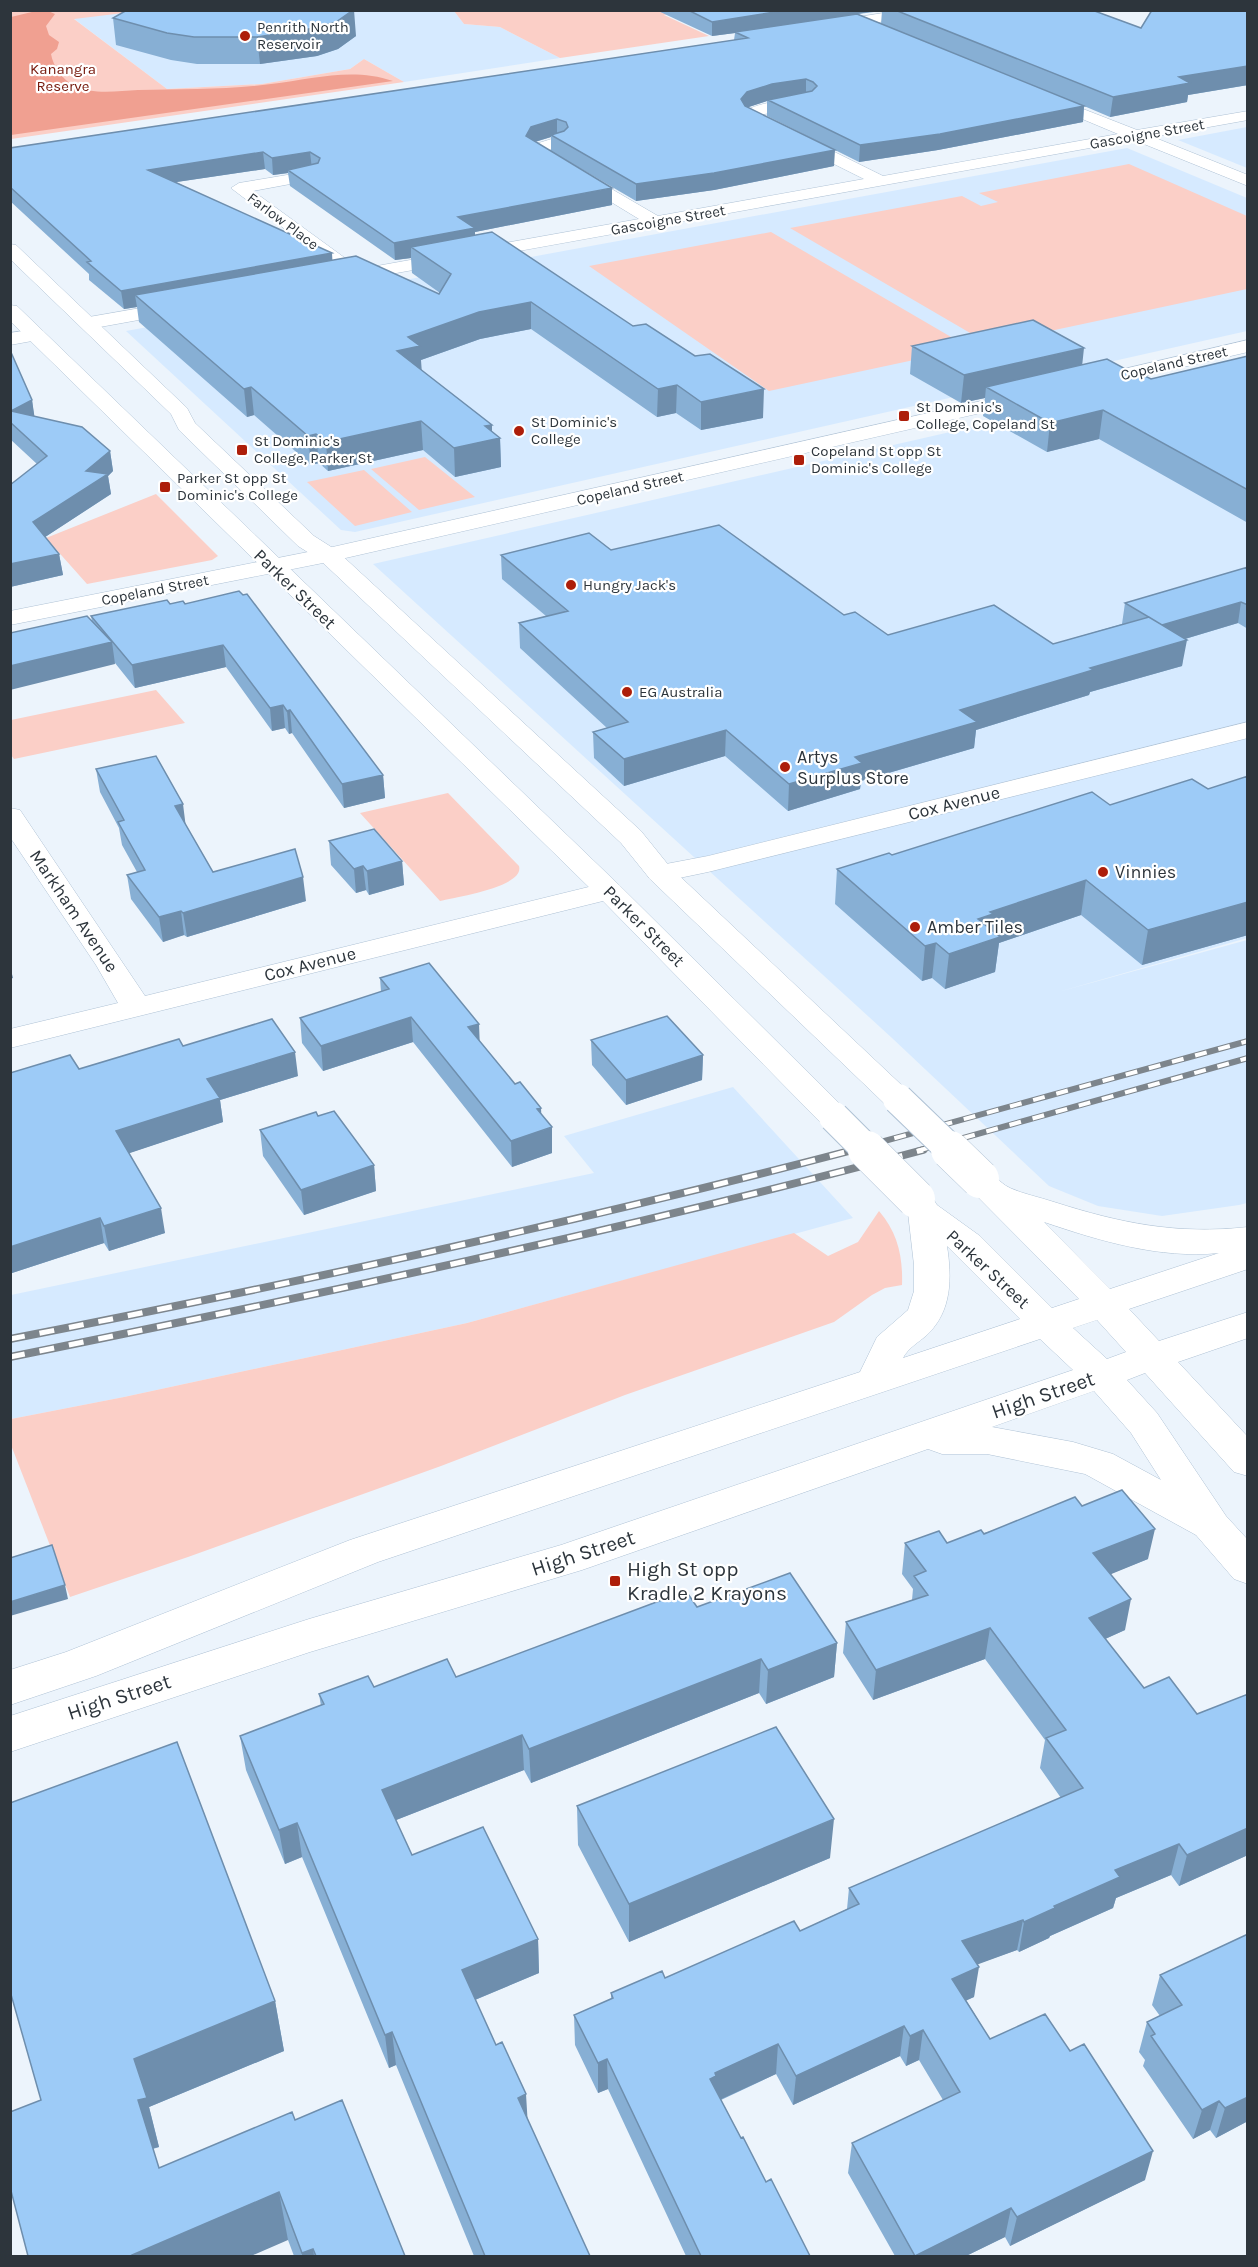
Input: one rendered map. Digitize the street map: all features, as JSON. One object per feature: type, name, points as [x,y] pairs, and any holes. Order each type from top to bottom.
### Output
[{"type":"main road","points":[[812,28],[932,10]]},
{"type":"main road","points":[[857,22],[889,35]]},
{"type":"main road","points":[[1029,92],[1248,182]]},
{"type":"main road","points":[[806,102],[760,110],[750,114],[751,117],[883,182]]},
{"type":"main road","name":"Gascoigne Street","points":[[321,282],[1248,116]]},
{"type":"main road","points":[[558,142],[545,144],[538,148],[537,152],[656,222]]},
{"type":"main road","name":"Farlow Place","points":[[311,176],[239,188],[356,275]]},
{"type":"main road","points":[[10,249],[180,412],[186,426],[306,541],[327,555],[631,837],[660,873],[898,1099],[1104,1304],[1248,1462]]},
{"type":"main road","points":[[89,323],[193,305]]},
{"type":"main road","name":"Parker Street","points":[[10,310],[272,567],[609,891],[920,1206],[968,1244],[1101,1375],[1144,1423],[1212,1527],[1248,1568]]},
{"type":"main road","points":[[10,339],[36,335]]},
{"type":"main road","name":"Copeland Street","points":[[1063,388],[1248,346]]},
{"type":"main road","name":"Copeland Street","points":[[10,618],[272,567],[1040,394]]},
{"type":"main road","name":"Cox Avenue","points":[[660,873],[708,864],[1248,730]]},
{"type":"main road","name":"Markham Avenue","points":[[10,816],[111,965],[136,1007]]},
{"type":"main road","name":"Cox Avenue","points":[[10,1039],[609,891]]},
{"type":"main road","points":[[988,1187],[1077,1221],[1153,1241],[1194,1244],[1248,1238]]},
{"type":"main road","points":[[875,1381],[891,1345],[913,1329],[925,1313],[931,1296],[933,1276],[920,1206]]},
{"type":"main road","points":[[10,1688],[81,1664],[363,1551],[1248,1256]]},
{"type":"main road","name":"High Street","points":[[10,1734],[309,1636],[568,1559],[1248,1324]]},
{"type":"main road","points":[[906,1443],[956,1439],[987,1440],[1073,1456],[1099,1464],[1212,1527]]},
{"type":"shaded area","points":[[140,10],[454,11],[464,24],[500,27],[560,58],[404,82],[364,59],[350,69],[262,84],[167,89],[73,18]]},
{"type":"shaded area","points":[[1247,127],[1247,168],[1178,140]]},
{"type":"shaded area","name":"St Dominic's College","points":[[1127,148],[1247,198],[1247,331],[355,532],[341,530],[126,331]]},
{"type":"shaded area","points":[[1247,364],[1247,938],[1058,992],[1247,940],[1247,1203],[1239,1205],[1162,1216],[1098,1206],[1049,1186],[892,1038],[373,564]]},
{"type":"shaded area","points":[[733,1087],[853,1218],[467,1323],[11,1419],[11,1295],[594,1173],[564,1136]]},
{"type":"green space","name":"Kanangra Reserve","points":[[10,11],[140,11],[74,19],[167,89],[262,84],[350,69],[364,59],[404,82],[11,139]]},
{"type":"green space","name":"Kanangra Reserve","points":[[36,11],[48,11],[55,14],[46,26],[49,35],[59,42],[57,49],[51,54],[59,72],[74,86],[89,91],[238,87],[347,74],[393,81],[11,135],[11,17]]},
{"type":"green space","points":[[454,11],[689,11],[664,15],[709,36],[560,58],[500,27],[464,24]]},
{"type":"green space","points":[[1129,164],[1247,216],[1247,289],[989,344],[790,228],[962,196],[981,206],[998,202],[979,193]]},
{"type":"green space","points":[[771,232],[970,348],[769,391],[589,266]]},
{"type":"green space","points":[[425,457],[475,497],[419,510],[371,469]]},
{"type":"green space","points":[[364,470],[412,512],[355,526],[307,482]]},
{"type":"green space","points":[[156,494],[218,556],[212,560],[87,584],[46,538]]},
{"type":"green space","points":[[156,690],[185,723],[14,759],[11,755],[11,720]]},
{"type":"green space","points":[[448,793],[519,866],[518,873],[501,885],[474,894],[440,901],[360,813]]},
{"type":"green space","points":[[879,1211],[891,1228],[898,1246],[902,1265],[902,1285],[885,1288],[872,1295],[834,1322],[625,1395],[441,1466],[70,1597],[11,1445],[11,1419],[467,1323],[794,1233],[828,1256],[858,1242]]},
{"type":"building","points":[[127,10],[353,10],[336,22],[315,28],[257,37],[194,37],[167,33],[113,18]]},
{"type":"building","points":[[688,10],[787,10],[712,22]]},
{"type":"building","points":[[895,10],[1092,10],[1141,28],[1152,10],[1248,10],[1248,66],[1179,77],[1190,83],[1113,97]]},
{"type":"building","points":[[857,14],[1084,106],[940,134],[860,145],[768,100],[812,91],[817,86],[813,82],[806,79],[772,84],[747,92],[741,99],[745,106],[835,150],[714,173],[636,184],[551,135],[564,131],[568,127],[566,122],[557,119],[531,127],[526,136],[612,188],[458,217],[475,228],[394,243],[288,170],[318,163],[320,158],[310,152],[272,158],[263,152],[148,170],[332,253],[121,291],[87,262],[91,261],[10,187],[10,148],[748,38],[735,32]]},
{"type":"building","points":[[492,232],[633,326],[646,324],[695,356],[710,354],[764,389],[701,402],[677,385],[658,389],[531,302],[479,312],[408,337],[420,346],[397,351],[492,425],[485,426],[500,438],[454,448],[421,421],[326,442],[316,434],[308,436],[251,387],[244,389],[135,295],[356,256],[439,294],[451,274],[411,247]]},
{"type":"building","points":[[1033,320],[1084,348],[964,375],[912,346]]},
{"type":"building","points":[[10,350],[32,400],[11,411],[82,427],[110,451],[86,471],[108,474],[33,522],[59,554],[10,564],[10,485],[47,456],[10,422]]},
{"type":"building","points":[[1248,356],[1248,490],[1103,410],[1050,423],[986,387],[1107,359],[1140,377],[1145,376],[1151,379]]},
{"type":"building","points":[[719,525],[844,615],[855,612],[888,635],[994,605],[1053,644],[1149,617],[1187,640],[1090,668],[1093,670],[960,710],[977,722],[855,757],[862,763],[789,784],[726,730],[624,759],[593,732],[628,722],[519,623],[568,611],[501,555],[589,533],[611,550]]},
{"type":"building","points":[[1248,567],[1248,605],[1241,602],[1162,625],[1125,603]]},
{"type":"building","points":[[239,591],[243,595],[247,594],[383,775],[342,784],[290,710],[287,711],[283,705],[270,708],[223,645],[132,665],[91,616],[167,600],[170,604],[183,601],[185,604]]},
{"type":"building","points":[[87,616],[112,642],[10,666],[10,633]]},
{"type":"building","points":[[156,756],[183,804],[175,806],[213,872],[295,849],[303,877],[183,913],[181,911],[159,917],[127,875],[145,870],[118,822],[124,820],[96,769]]},
{"type":"building","points":[[1248,776],[1248,902],[1148,930],[1086,880],[990,912],[993,914],[978,919],[1000,937],[949,954],[936,943],[925,946],[837,869],[889,853],[892,855],[1092,792],[1110,805],[1192,779],[1208,789]]},
{"type":"building","points":[[374,829],[402,861],[367,871],[363,866],[354,869],[329,841]]},
{"type":"building","points":[[429,963],[479,1024],[468,1027],[515,1084],[520,1082],[541,1108],[537,1109],[552,1127],[511,1141],[411,1017],[321,1046],[300,1018],[389,989],[380,978]]},
{"type":"building","points":[[667,1016],[703,1055],[626,1080],[591,1040]]},
{"type":"building","points":[[272,1019],[295,1052],[207,1079],[220,1098],[116,1131],[161,1208],[104,1226],[100,1218],[10,1247],[10,1073],[70,1055],[79,1069],[179,1039],[183,1046]]},
{"type":"building","points":[[334,1111],[374,1165],[301,1190],[260,1130],[316,1112],[318,1116]]},
{"type":"building","points":[[1122,1490],[1155,1529],[1093,1553],[1131,1599],[1089,1618],[1144,1688],[1169,1677],[1197,1714],[1248,1694],[1248,1828],[1187,1855],[1179,1844],[1115,1870],[1120,1877],[1024,1922],[1023,1920],[962,1941],[979,1967],[952,1979],[990,2039],[1045,2014],[1070,2051],[1084,2044],[1153,2151],[1017,2217],[1011,2208],[915,2256],[852,2143],[960,2092],[923,2030],[910,2036],[904,2026],[796,2076],[778,2044],[715,2073],[716,2076],[710,2079],[766,2182],[771,2179],[810,2256],[701,2256],[607,2059],[598,2063],[574,2015],[613,1998],[611,1993],[662,1971],[665,1978],[794,1921],[800,1931],[859,1904],[849,1888],[1083,1788],[1046,1738],[1066,1730],[990,1628],[876,1670],[846,1622],[928,1595],[914,1576],[926,1571],[905,1543],[939,1531],[947,1543],[981,1530],[984,1534],[1075,1497],[1082,1506]]},
{"type":"building","points":[[52,1545],[65,1585],[10,1602],[10,1558]]},
{"type":"building","points":[[790,1573],[837,1643],[768,1670],[761,1659],[529,1749],[522,1735],[382,1790],[412,1855],[483,1827],[538,1939],[462,1970],[496,2045],[502,2042],[526,2094],[518,2098],[590,2256],[485,2256],[392,2032],[385,2035],[297,1823],[279,1830],[240,1736],[324,1704],[319,1694],[368,1676],[374,1687],[447,1659],[456,1677],[686,1591],[697,1607]]},
{"type":"building","points":[[776,1727],[834,1819],[629,1904],[577,1806]]},
{"type":"building","points":[[177,1742],[275,2001],[134,2059],[147,2098],[138,2100],[159,2168],[292,2112],[295,2120],[342,2100],[405,2256],[316,2256],[313,2249],[302,2253],[279,2192],[133,2256],[28,2256],[10,2187],[10,2112],[41,2100],[10,1991],[10,1803]]},
{"type":"building","points":[[1248,1934],[1248,2097],[1225,2108],[1219,2101],[1202,2110],[1151,2036],[1155,2034],[1147,2022],[1182,2005],[1160,1975]]},
{"type":"railway","points":[[848,1151],[1248,1041]]},
{"type":"railway","points":[[917,1151],[1248,1058]]},
{"type":"railway","points":[[10,1339],[222,1297],[433,1251],[643,1203],[853,1150]]},
{"type":"railway","points":[[10,1357],[468,1261],[696,1208],[923,1150]]},
{"type":"place","name":"Penrith North Reservoir","points":[[245,36]]},
{"type":"place","name":"St Dominic's College, Copeland St","points":[[904,416]]},
{"type":"place","name":"St Dominic's College","points":[[519,431]]},
{"type":"place","name":"St Dominic's College, Parker St","points":[[242,450]]},
{"type":"place","name":"Copeland St opp St Dominic's College","points":[[799,460]]},
{"type":"place","name":"Parker St opp St Dominic's College","points":[[165,487]]},
{"type":"place","name":"Hungry Jack's","points":[[571,585]]},
{"type":"place","name":"EG Australia","points":[[627,692]]},
{"type":"place","name":"Artys Surplus Store","points":[[785,767]]},
{"type":"place","name":"Vinnies","points":[[1103,872]]},
{"type":"place","name":"Amber Tiles","points":[[915,927]]},
{"type":"place","name":"High St opp Kradle 2 Krayons","points":[[615,1581]]}]
